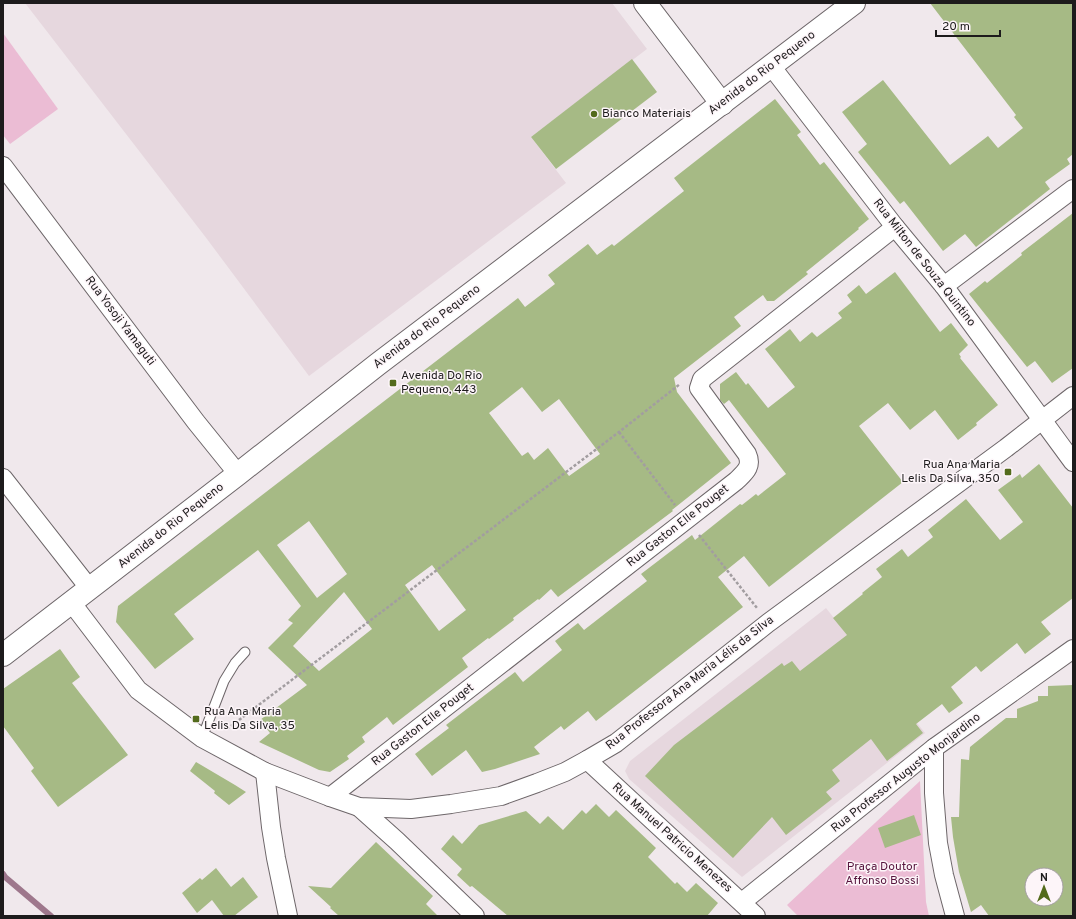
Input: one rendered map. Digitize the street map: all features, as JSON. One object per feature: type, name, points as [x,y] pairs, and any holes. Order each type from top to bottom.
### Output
[{"type":"main road","points":[[645,3],[722,104]]},
{"type":"main road","name":"Avenida do Rio Pequeno","points":[[3,655],[378,364],[854,3]]},
{"type":"street","name":"Rua Milton de Souza Quintino","points":[[771,66],[895,226],[944,286],[1073,462]]},
{"type":"street","name":"Rua Yosoji Yamaguti","points":[[3,166],[196,422],[238,474]]},
{"type":"street","points":[[944,286],[1073,189]]},
{"type":"street","points":[[702,379],[895,226]]},
{"type":"street","name":"Rua Gaston Elle Pouget","points":[[330,798],[736,481],[744,472],[749,466],[747,454],[700,388],[702,379]]},
{"type":"street","name":"Rua Professora Ana Maria Lélis da Silva","points":[[71,602],[138,690],[205,740],[265,772],[330,798],[360,807],[411,809],[501,796],[565,772],[616,743],[768,623],[1006,448],[1073,396]]},
{"type":"street","points":[[3,478],[90,589]]},
{"type":"street","name":"Rua Professor Augusto Monjardino","points":[[742,902],[934,748],[1073,649]]},
{"type":"street","points":[[934,748],[934,793],[938,843],[944,875],[955,916]]},
{"type":"street","name":"Rua Manuel Patricio Menezes","points":[[587,760],[756,916]]},
{"type":"street","points":[[265,772],[272,834],[288,916]]},
{"type":"street","points":[[360,807],[475,916]]},
{"type":"lane","points":[[205,740],[224,681],[245,652]]},
{"type":"path","points":[[205,740],[618,432],[684,380],[691,377],[702,379]]},
{"type":"path","points":[[618,432],[768,623]]},
{"type":"shaded area","points":[[25,3],[612,3],[647,49],[531,137],[566,183],[309,376],[207,239]]},
{"type":"shaded area","points":[[826,608],[925,733],[742,877],[629,779],[625,771],[630,761]]},
{"type":"green space","points":[[3,33],[58,109],[10,144],[3,135]]},
{"type":"green space","name":"Praça Doutor Affonso Bossi","points":[[920,781],[926,902],[929,916],[798,916],[787,905]]},
{"type":"building","points":[[930,3],[1073,3],[1073,154],[1067,159],[1070,164],[1045,182],[1050,189],[976,247],[965,234],[943,251],[904,201],[900,204],[858,152],[867,144],[842,112],[883,80],[950,165],[988,136],[998,148],[1023,128],[1014,117],[1016,115]]},
{"type":"building","name":"Bianco Materiais","points":[[632,59],[657,92],[556,169],[531,137]]},
{"type":"building","points":[[775,99],[801,132],[797,135],[820,165],[824,162],[869,219],[858,228],[859,229],[806,272],[808,274],[774,301],[767,301],[763,295],[734,317],[741,326],[674,378],[677,392],[731,463],[672,510],[673,511],[558,597],[551,589],[539,600],[538,599],[513,618],[514,620],[462,658],[468,667],[393,725],[387,717],[362,737],[365,742],[347,756],[349,759],[330,772],[319,770],[259,742],[270,733],[260,720],[307,685],[268,648],[293,623],[288,620],[301,606],[258,550],[174,614],[194,639],[155,669],[116,622],[118,606],[518,298],[525,307],[555,284],[548,275],[588,244],[597,255],[612,244],[614,246],[684,191],[674,178]],"holes":[[[522,387],[542,412],[559,399],[600,454],[569,476],[548,448],[534,460],[528,452],[522,456],[489,413]],[[309,521],[347,574],[317,598],[277,545]],[[432,565],[466,610],[439,631],[405,585]],[[344,592],[372,629],[319,671],[293,646]]]},
{"type":"building","points":[[1073,213],[1073,368],[1052,383],[1035,361],[1027,367],[969,294],[985,281],[987,283],[1022,255],[1021,253]]},
{"type":"building","points":[[895,272],[940,332],[951,323],[968,345],[959,354],[961,357],[960,358],[998,405],[976,423],[977,425],[958,440],[935,410],[910,430],[888,403],[859,426],[903,482],[769,587],[744,556],[718,577],[743,607],[596,721],[588,711],[564,730],[561,726],[534,747],[540,754],[482,772],[466,750],[432,776],[415,754],[449,728],[446,725],[515,672],[523,682],[562,650],[555,641],[578,623],[584,630],[647,581],[641,574],[692,535],[695,540],[740,504],[742,505],[756,494],[758,496],[786,474],[729,400],[724,404],[720,400],[720,384],[736,372],[746,385],[748,383],[768,408],[795,387],[765,349],[790,329],[800,342],[812,332],[817,337],[842,318],[838,313],[852,302],[847,295],[859,285],[866,294]]},
{"type":"building","points":[[1039,464],[1073,508],[1073,598],[1041,622],[1051,634],[1025,654],[1017,643],[981,672],[976,666],[951,687],[963,703],[949,713],[942,704],[916,724],[923,733],[887,761],[871,739],[832,770],[840,781],[826,792],[832,799],[786,835],[772,817],[733,858],[645,776],[674,745],[782,663],[784,666],[792,661],[800,671],[847,635],[833,618],[882,577],[876,569],[902,549],[908,557],[933,537],[928,530],[966,499],[1000,540],[1023,522],[998,490],[1020,474],[1022,478]]},
{"type":"building","points":[[60,649],[80,677],[72,683],[128,755],[58,807],[31,771],[34,768],[3,726],[3,689]]},
{"type":"building","points":[[1073,685],[1073,916],[989,916],[981,905],[971,912],[959,872],[951,817],[959,817],[961,759],[969,760],[970,747],[1006,718],[1017,718],[1017,709],[1038,701],[1038,696],[1048,696],[1048,686]]},
{"type":"building","points":[[196,762],[246,792],[229,805],[214,793],[215,791],[190,771]]},
{"type":"building","points":[[596,804],[609,817],[616,810],[656,848],[648,857],[675,884],[677,882],[687,892],[696,883],[718,903],[707,916],[508,916],[472,886],[470,887],[457,875],[462,869],[441,849],[453,835],[462,844],[479,825],[526,811],[540,824],[548,816],[563,830],[582,810],[586,814]]},
{"type":"building","points":[[914,815],[921,835],[885,848],[878,828]]},
{"type":"building","points":[[376,842],[433,896],[426,904],[438,916],[339,916],[308,886],[331,888]]},
{"type":"building","points":[[216,868],[231,887],[243,877],[258,897],[234,916],[224,916],[212,900],[197,913],[182,893],[200,878],[202,880]]},
{"type":"waterway","points":[[3,874],[51,916]]},
{"type":"place","name":"Bianco Materiais","points":[[594,114]]},
{"type":"place","name":"Avenida Do Rio Pequeno, 443","points":[[393,383]]},
{"type":"place","name":"Rua Ana Maria Lelis Da Silva, 350","points":[[1008,472]]},
{"type":"place","name":"Rua Ana Maria Lelis Da Silva, 35","points":[[196,719]]}]
